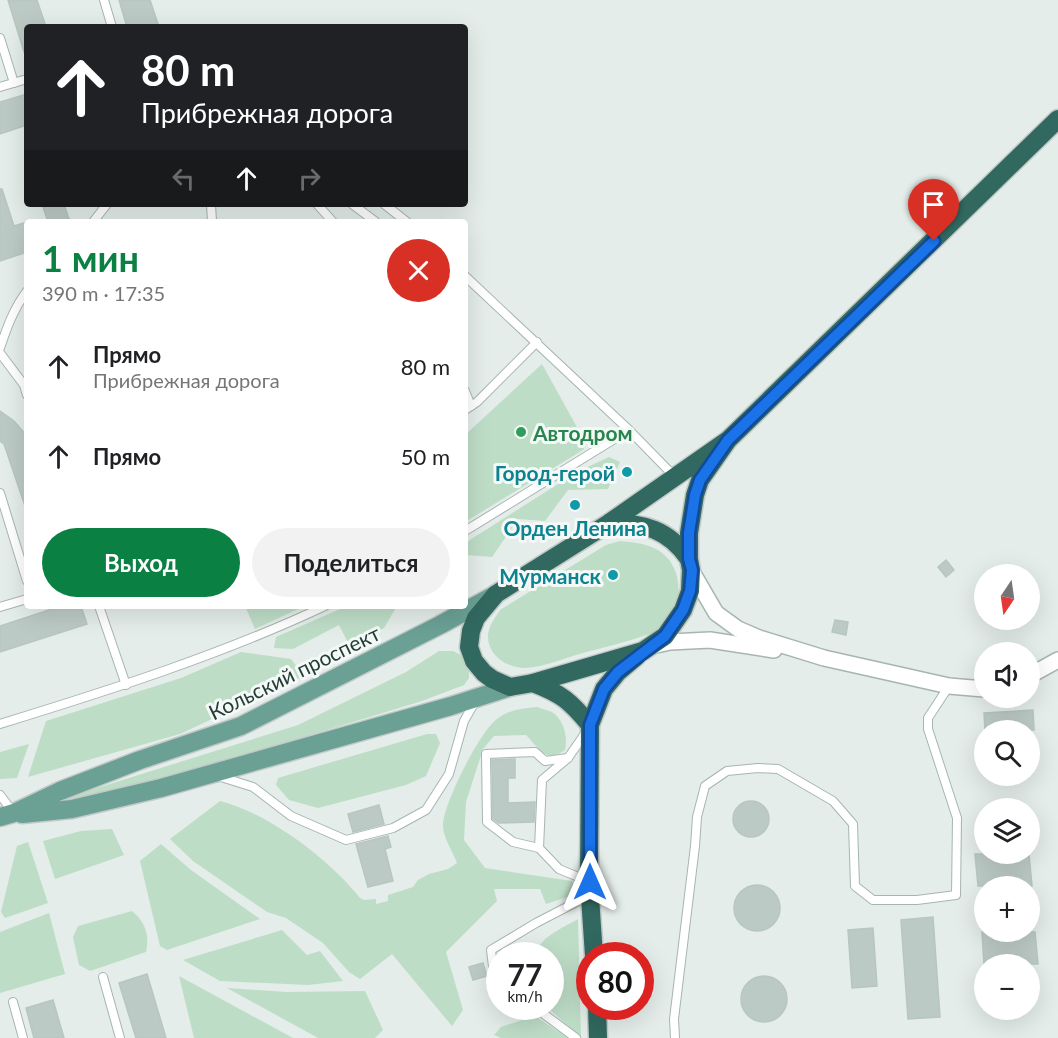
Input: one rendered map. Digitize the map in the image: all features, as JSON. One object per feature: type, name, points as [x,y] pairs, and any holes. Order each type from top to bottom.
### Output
[{"type":"highway","points":[[593,942],[590,889],[590,725],[604,689],[618,672],[665,636],[683,610],[690,591],[689,533],[695,495],[700,480],[728,440],[849,325],[1058,119]]},
{"type":"highway","name":"Кольский проспект","points":[[496,594],[609,523],[728,440]]},
{"type":"highway","points":[[609,523],[633,523],[651,527],[665,534],[681,547],[690,564]]},
{"type":"highway","points":[[496,594],[476,618],[471,631],[469,647],[474,661],[484,673],[510,687],[533,683],[648,649]]},
{"type":"highway","points":[[533,683],[555,691],[573,704],[590,725]]},
{"type":"highway","points":[[597,1020],[598,1038]]},
{"type":"main road","name":"Кольский проспект","points":[[7,815],[60,791],[140,760],[242,726],[496,594]]},
{"type":"main road","points":[[7,815],[72,809],[204,776],[510,687]]},
{"type":"street","points":[[690,564],[716,613],[738,629],[821,658]]},
{"type":"street","points":[[648,649],[670,642],[710,640],[821,658],[948,686],[974,688]]},
{"type":"street","points":[[1040,670],[1058,660]]},
{"type":"lane","points":[[104,0],[111,24]]},
{"type":"lane","points":[[0,38],[14,83]]},
{"type":"lane","points":[[0,87],[24,80]]},
{"type":"lane","points":[[320,207],[330,219]]},
{"type":"lane","points":[[356,207],[372,219]]},
{"type":"lane","points":[[388,207],[402,219]]},
{"type":"lane","points":[[468,279],[630,430],[675,476]]},
{"type":"lane","points":[[0,348],[9,321],[24,295]]},
{"type":"lane","points":[[468,408],[537,342]]},
{"type":"lane","points":[[0,353],[24,385]]},
{"type":"lane","points":[[468,529],[630,430]]},
{"type":"lane","points":[[0,493],[24,571]]},
{"type":"lane","points":[[0,607],[24,600]]},
{"type":"lane","points":[[100,609],[126,685]]},
{"type":"lane","points":[[0,724],[126,685],[283,626],[319,609]]},
{"type":"lane","points":[[675,1038],[674,1019],[697,817],[705,786],[727,771],[778,769],[832,801],[853,824],[855,886],[873,900],[916,900],[956,895],[957,818],[928,729],[928,718],[948,686]]},
{"type":"lane","points":[[204,776],[227,778],[254,787],[291,816],[346,840],[393,828],[426,810],[449,774],[464,721],[477,698]]},
{"type":"lane","points":[[539,848],[542,780],[568,758],[590,725]]},
{"type":"lane","points":[[504,942],[590,889],[559,869],[539,848],[513,842],[487,822],[486,754],[535,752],[545,761],[568,758]]},
{"type":"lane","points":[[0,795],[7,815]]},
{"type":"lane","points":[[103,977],[120,1038]]},
{"type":"lane","points":[[13,1002],[23,1038]]},
{"type":"lane","points":[[552,1020],[576,1038]]},
{"type":"green space","name":"Автодром","points":[[542,364],[578,429],[591,435],[583,450],[468,520],[468,432]]},
{"type":"green space","points":[[609,457],[620,462],[608,489],[568,490],[545,521],[518,519],[492,557],[468,555],[468,541],[577,472]]},
{"type":"green space","points":[[620,541],[654,548],[667,557],[672,564],[678,584],[678,602],[671,617],[664,624],[652,633],[641,637],[547,664],[525,668],[511,666],[499,659],[491,649],[488,635],[500,610],[606,545]]},
{"type":"green space","points":[[246,609],[298,609],[255,629]]},
{"type":"green space","points":[[340,609],[395,609],[384,628],[350,647],[339,625],[293,649],[274,648],[276,637]]},
{"type":"green space","points":[[439,651],[453,651],[463,656],[469,668],[469,678],[464,685],[422,701],[304,737],[113,792],[48,809],[46,804],[298,725],[406,672]]},
{"type":"green space","points":[[241,652],[291,659],[304,676],[180,734],[28,777],[46,721],[181,678]]},
{"type":"green space","points":[[537,707],[552,712],[560,719],[566,740],[565,750],[558,754],[547,755],[526,735],[494,736],[483,749],[466,802],[464,840],[485,868],[572,881],[576,894],[546,904],[540,889],[494,889],[497,901],[446,952],[463,1010],[452,1026],[392,954],[360,979],[349,972],[323,943],[286,918],[267,912],[193,861],[170,839],[220,801],[258,816],[296,839],[332,868],[360,898],[376,899],[376,904],[388,901],[388,895],[413,887],[418,880],[429,874],[448,869],[457,863],[446,839],[443,824],[449,800],[464,768],[490,726],[497,719],[521,709]]},
{"type":"green space","points":[[427,734],[436,734],[440,743],[426,776],[406,785],[318,808],[289,800],[276,785],[278,778]]},
{"type":"green space","points":[[29,744],[17,778],[0,779],[0,752]]},
{"type":"green space","points":[[112,829],[124,855],[55,879],[43,841],[81,831]]},
{"type":"green space","points":[[28,842],[48,903],[5,918],[1,912],[17,846]]},
{"type":"green space","points":[[161,844],[191,870],[260,919],[167,950],[160,946],[140,861]]},
{"type":"green space","points":[[132,911],[140,919],[145,929],[146,952],[90,971],[79,965],[73,937],[78,926]]},
{"type":"green space","points":[[49,913],[65,974],[0,993],[0,932]]},
{"type":"green space","points":[[578,919],[576,1020],[581,1020],[581,1038],[561,1020],[564,1020],[564,942],[542,942]]},
{"type":"green space","points":[[282,930],[307,955],[320,951],[343,981],[308,985],[220,981],[183,960]]},
{"type":"green space","points":[[179,976],[293,1038],[194,1038]]},
{"type":"green space","points":[[227,988],[286,992],[365,991],[383,1030],[375,1038],[318,1038]]},
{"type":"green space","points":[[523,1020],[541,1020],[568,1038],[501,1038],[494,1035],[501,1027]]},
{"type":"building","points":[[8,0],[37,0],[45,24],[24,24],[24,52]]},
{"type":"building","points":[[119,0],[150,0],[158,24],[126,24]]},
{"type":"building","points":[[24,95],[24,126],[0,134],[0,102]]},
{"type":"building","points":[[0,189],[2,189],[14,226],[24,223],[24,253],[0,261]]},
{"type":"building","points":[[43,207],[65,207],[69,219],[47,219]]},
{"type":"building","points":[[0,411],[14,421],[24,433],[24,503],[4,444],[0,441]]},
{"type":"building","points":[[946,560],[954,570],[946,577],[938,567]]},
{"type":"building","points":[[52,609],[82,609],[87,624],[0,652],[0,626]]},
{"type":"building","points":[[835,620],[848,622],[846,635],[832,632]]},
{"type":"building","points":[[1033,710],[1034,720],[984,720],[984,713]]},
{"type":"building","points":[[515,759],[515,778],[508,778],[508,803],[535,802],[534,822],[499,823],[493,819],[492,760]]},
{"type":"building","points":[[751,801],[764,806],[769,819],[764,832],[751,837],[738,832],[733,819],[738,806]]},
{"type":"building","points":[[379,805],[384,824],[353,832],[348,814]]},
{"type":"building","points":[[388,836],[391,847],[385,849],[393,881],[368,887],[356,844]]},
{"type":"building","points":[[976,864],[1030,864],[1031,876],[977,876]]},
{"type":"building","points":[[757,885],[766,886],[774,891],[779,899],[779,917],[774,925],[766,930],[757,931],[748,930],[740,925],[735,917],[734,908],[735,899],[740,891],[748,886]]},
{"type":"building","points":[[933,917],[940,1017],[908,1019],[901,920]]},
{"type":"building","points":[[873,928],[877,986],[852,988],[848,930]]},
{"type":"building","points":[[983,942],[1036,942],[1037,954],[983,954]]},
{"type":"building","points":[[483,963],[486,976],[473,980],[469,967]]},
{"type":"building","points":[[147,974],[166,1038],[136,1038],[119,983]]},
{"type":"building","points":[[764,976],[780,983],[787,999],[780,1015],[764,1022],[748,1015],[741,999],[748,983]]},
{"type":"building","points":[[53,1000],[64,1038],[34,1038],[26,1008]]},
{"type":"place","name":"Автодром","points":[[521,432]]},
{"type":"place","name":"Город-герой","points":[[627,472]]},
{"type":"place","name":"Орден Ленина","points":[[575,505]]},
{"type":"place","name":"Мурманск","points":[[613,575]]},
{"type":"route","points":[[590,882],[590,725],[604,689],[618,672],[665,636],[683,610],[690,591],[692,570],[688,547],[689,533],[695,495],[700,480],[728,440],[934,241]]}]
